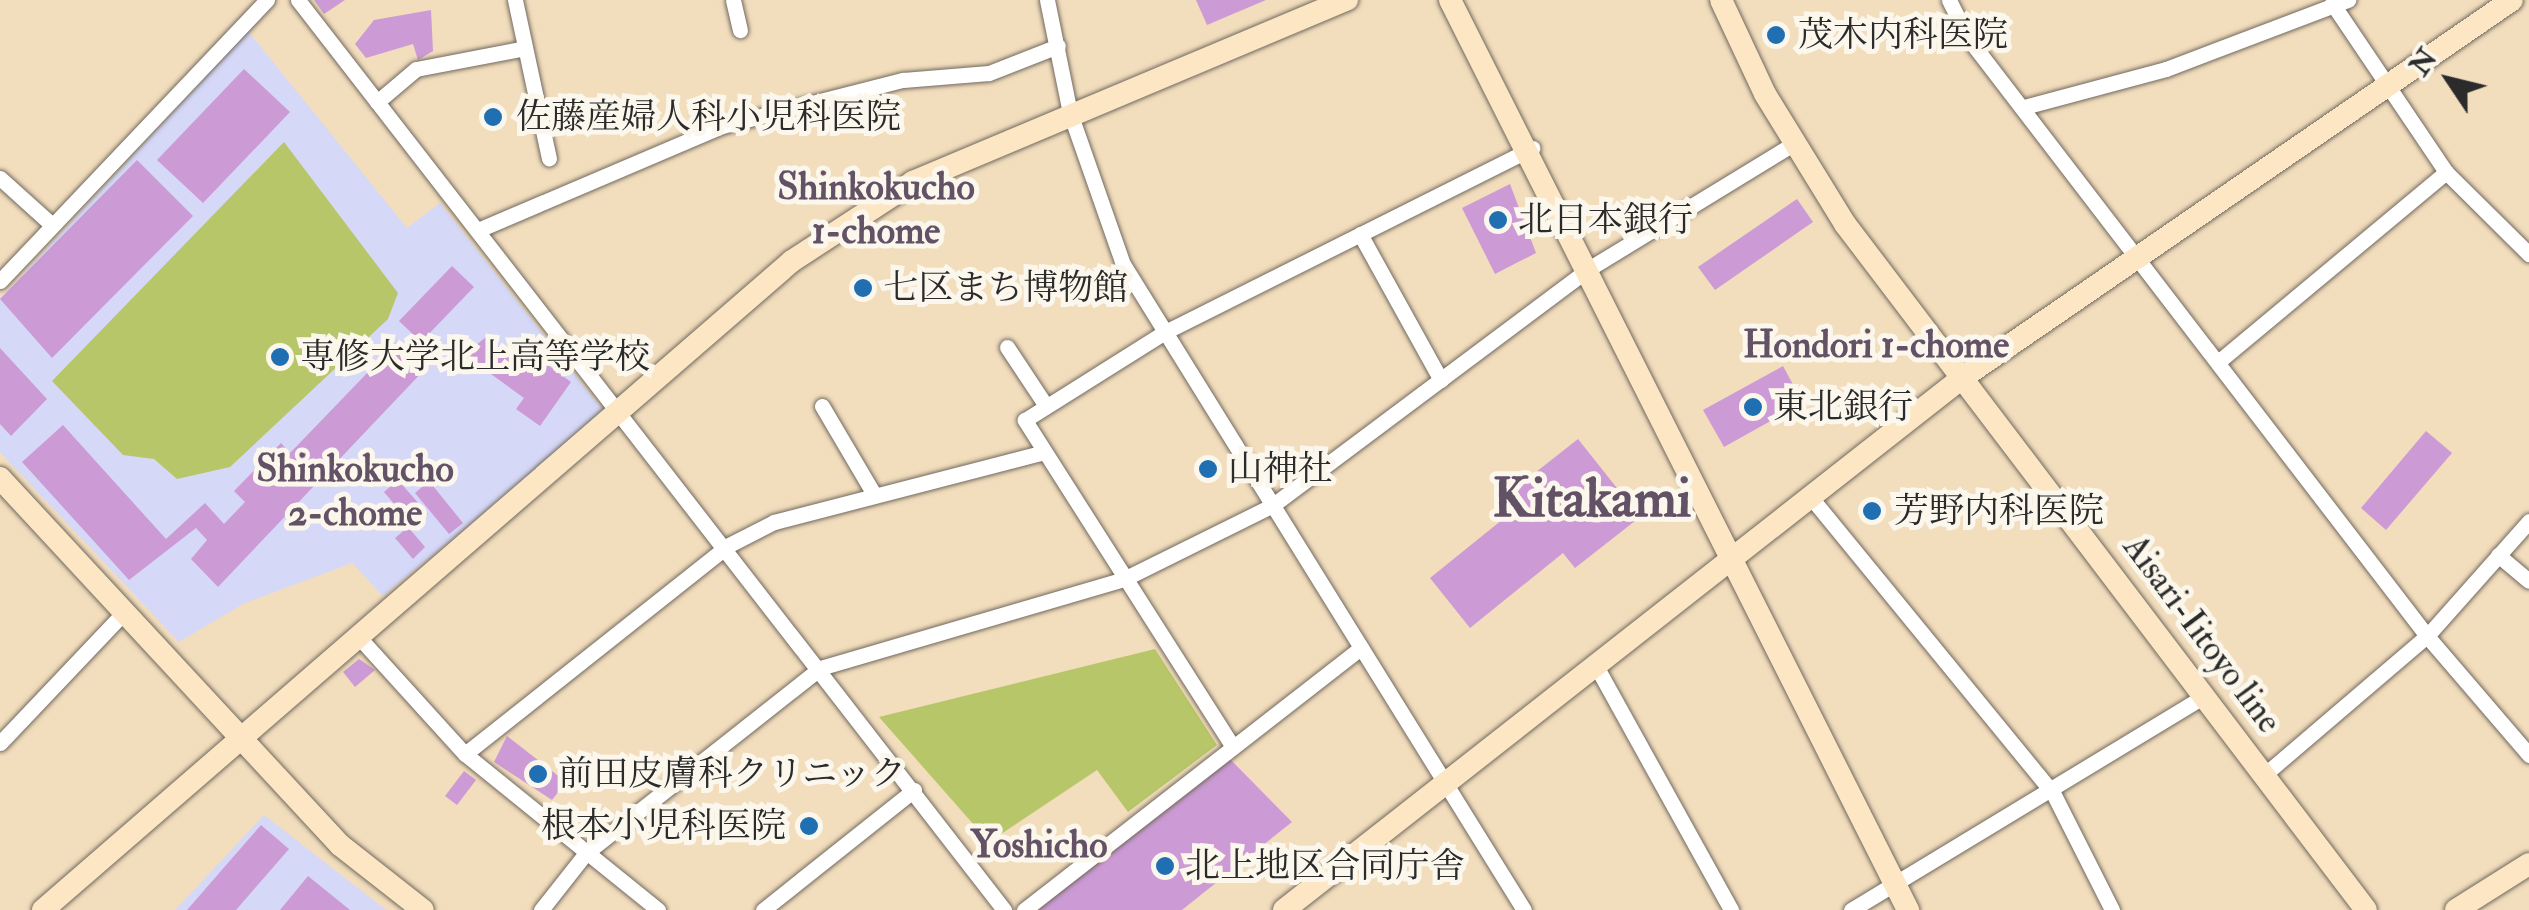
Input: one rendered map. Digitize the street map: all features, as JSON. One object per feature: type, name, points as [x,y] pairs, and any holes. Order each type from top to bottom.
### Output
[{"type":"street","points":[[0,280],[267,0]]},
{"type":"street","points":[[298,0],[727,546],[1004,910]]},
{"type":"street","points":[[515,0],[548,158]]},
{"type":"street","points":[[733,0],[740,30]]},
{"type":"street","points":[[1047,0],[1070,113],[1123,264],[1361,648],[1447,779],[1524,910]]},
{"type":"street","points":[[43,910],[356,634],[622,412],[792,261],[865,212],[1070,113],[1347,0]]},
{"type":"street","points":[[1450,0],[1532,148],[1908,910]]},
{"type":"street","name":"Aisari-Iitoyo line","points":[[1721,0],[1795,142],[1962,378],[2366,910]]},
{"type":"street","points":[[1949,0],[2024,106],[2427,636],[2529,755]]},
{"type":"street","points":[[1284,910],[1962,378],[2512,0]]},
{"type":"street","points":[[2024,106],[2166,69],[2338,3],[2387,88],[2446,172],[2529,254]]},
{"type":"street","points":[[478,230],[722,126],[904,80],[989,73],[1058,46]]},
{"type":"street","points":[[377,102],[416,69],[525,48]]},
{"type":"street","points":[[540,910],[586,853],[820,668],[1124,579],[1273,506],[1590,268],[1795,142]]},
{"type":"street","points":[[1233,747],[1040,453],[1026,420],[1165,332],[1532,148]]},
{"type":"street","points":[[2218,362],[2446,172]]},
{"type":"street","points":[[0,178],[52,226]]},
{"type":"street","points":[[1360,234],[1441,380]]},
{"type":"street","points":[[1007,346],[1046,406]]},
{"type":"street","points":[[822,406],[876,496]]},
{"type":"street","points":[[465,754],[727,546],[774,522],[1040,453]]},
{"type":"street","points":[[0,478],[245,733],[340,845],[423,910]]},
{"type":"street","points":[[1808,496],[2053,793],[2112,910]]},
{"type":"street","points":[[2264,775],[2427,636],[2529,521]]},
{"type":"street","points":[[2498,556],[2529,581]]},
{"type":"street","points":[[0,742],[126,610]]},
{"type":"street","points":[[356,634],[465,754],[658,910]]},
{"type":"street","points":[[1024,910],[1361,648]]},
{"type":"street","points":[[1596,666],[1731,910]]},
{"type":"street","points":[[1851,910],[2053,793],[2205,696]]},
{"type":"street","points":[[763,910],[914,790]]},
{"type":"street","points":[[2456,910],[2529,864]]},
{"type":"shaded area","name":"専修大学北上高等学校","points":[[248,31],[407,228],[440,203],[606,414],[383,596],[352,563],[243,604],[179,642],[0,452],[0,299]]},
{"type":"shaded area","points":[[264,815],[386,910],[175,910]]},
{"type":"green space","points":[[284,142],[398,293],[388,319],[230,467],[177,479],[154,459],[123,455],[52,381]]},
{"type":"green space","points":[[1155,649],[1217,745],[1128,812],[1097,770],[989,842],[879,717]]},
{"type":"building","points":[[314,0],[345,0],[324,14]]},
{"type":"building","points":[[1196,0],[1266,0],[1207,25]]},
{"type":"building","points":[[431,10],[433,51],[418,60],[413,44],[366,58],[355,44],[374,20]]},
{"type":"building","points":[[244,69],[290,112],[203,203],[157,160]]},
{"type":"building","points":[[137,160],[193,216],[52,358],[0,299]]},
{"type":"building","name":"北日本銀行","points":[[1510,184],[1536,253],[1495,274],[1462,208]]},
{"type":"building","points":[[1797,199],[1813,222],[1715,290],[1698,267]]},
{"type":"building","points":[[452,266],[474,287],[421,342],[399,321]]},
{"type":"building","points":[[486,337],[515,358],[523,347],[571,382],[540,426],[516,409],[524,398],[473,361],[469,351]]},
{"type":"building","points":[[398,341],[427,367],[218,587],[191,559],[207,540],[196,528],[129,580],[22,462],[63,425],[166,539],[205,503],[224,524],[245,502],[234,491],[281,443],[290,453]]},
{"type":"building","points":[[0,348],[47,399],[11,436],[0,424]]},
{"type":"building","name":"東北銀行","points":[[1783,366],[1803,403],[1724,447],[1703,410]]},
{"type":"building","points":[[2426,431],[2452,453],[2386,530],[2361,508]]},
{"type":"building","points":[[1578,439],[1640,517],[1575,568],[1563,553],[1470,628],[1430,578],[1518,507],[1508,494]]},
{"type":"building","points":[[398,480],[428,514],[413,526],[384,492]]},
{"type":"building","points":[[429,481],[463,523],[449,534],[415,493]]},
{"type":"building","points":[[408,527],[425,547],[413,559],[395,538]]},
{"type":"building","points":[[359,659],[375,670],[355,687],[343,672]]},
{"type":"building","name":"前田皮膚科クリニック","points":[[507,736],[566,782],[552,800],[494,762]]},
{"type":"building","name":"北上地区合同庁舎","points":[[1228,757],[1292,822],[1182,910],[1038,910]]},
{"type":"building","points":[[464,771],[476,780],[457,805],[445,796]]},
{"type":"building","points":[[261,825],[289,849],[236,910],[187,910]]},
{"type":"building","points":[[308,876],[350,910],[280,910]]},
{"type":"place","name":"茂木内科医院","points":[[1776,35]]},
{"type":"place","name":"佐藤産婦人科小児科医院","points":[[493,117]]},
{"type":"place","name":"北日本銀行","points":[[1498,220]]},
{"type":"place","name":"七区まち博物館","points":[[863,288]]},
{"type":"place","name":"専修大学北上高等学校","points":[[280,357]]},
{"type":"place","name":"東北銀行","points":[[1753,407]]},
{"type":"place","name":"山神社","points":[[1208,469]]},
{"type":"place","name":"芳野内科医院","points":[[1872,511]]},
{"type":"place","name":"前田皮膚科クリニック","points":[[538,774]]},
{"type":"place","name":"根本小児科医院","points":[[809,826]]},
{"type":"place","name":"北上地区合同庁舎","points":[[1165,866]]},
{"type":"district","name":"Shinkokucho 1-chome","points":[[876,210]]},
{"type":"district","name":"Hondori 1-chome","points":[[1876,346]]},
{"type":"district","name":"Shinkokucho 2-chome","points":[[355,492]]},
{"type":"district","name":"Kitakami","points":[[1592,499]]},
{"type":"district","name":"Yoshicho","points":[[1039,846]]}]
